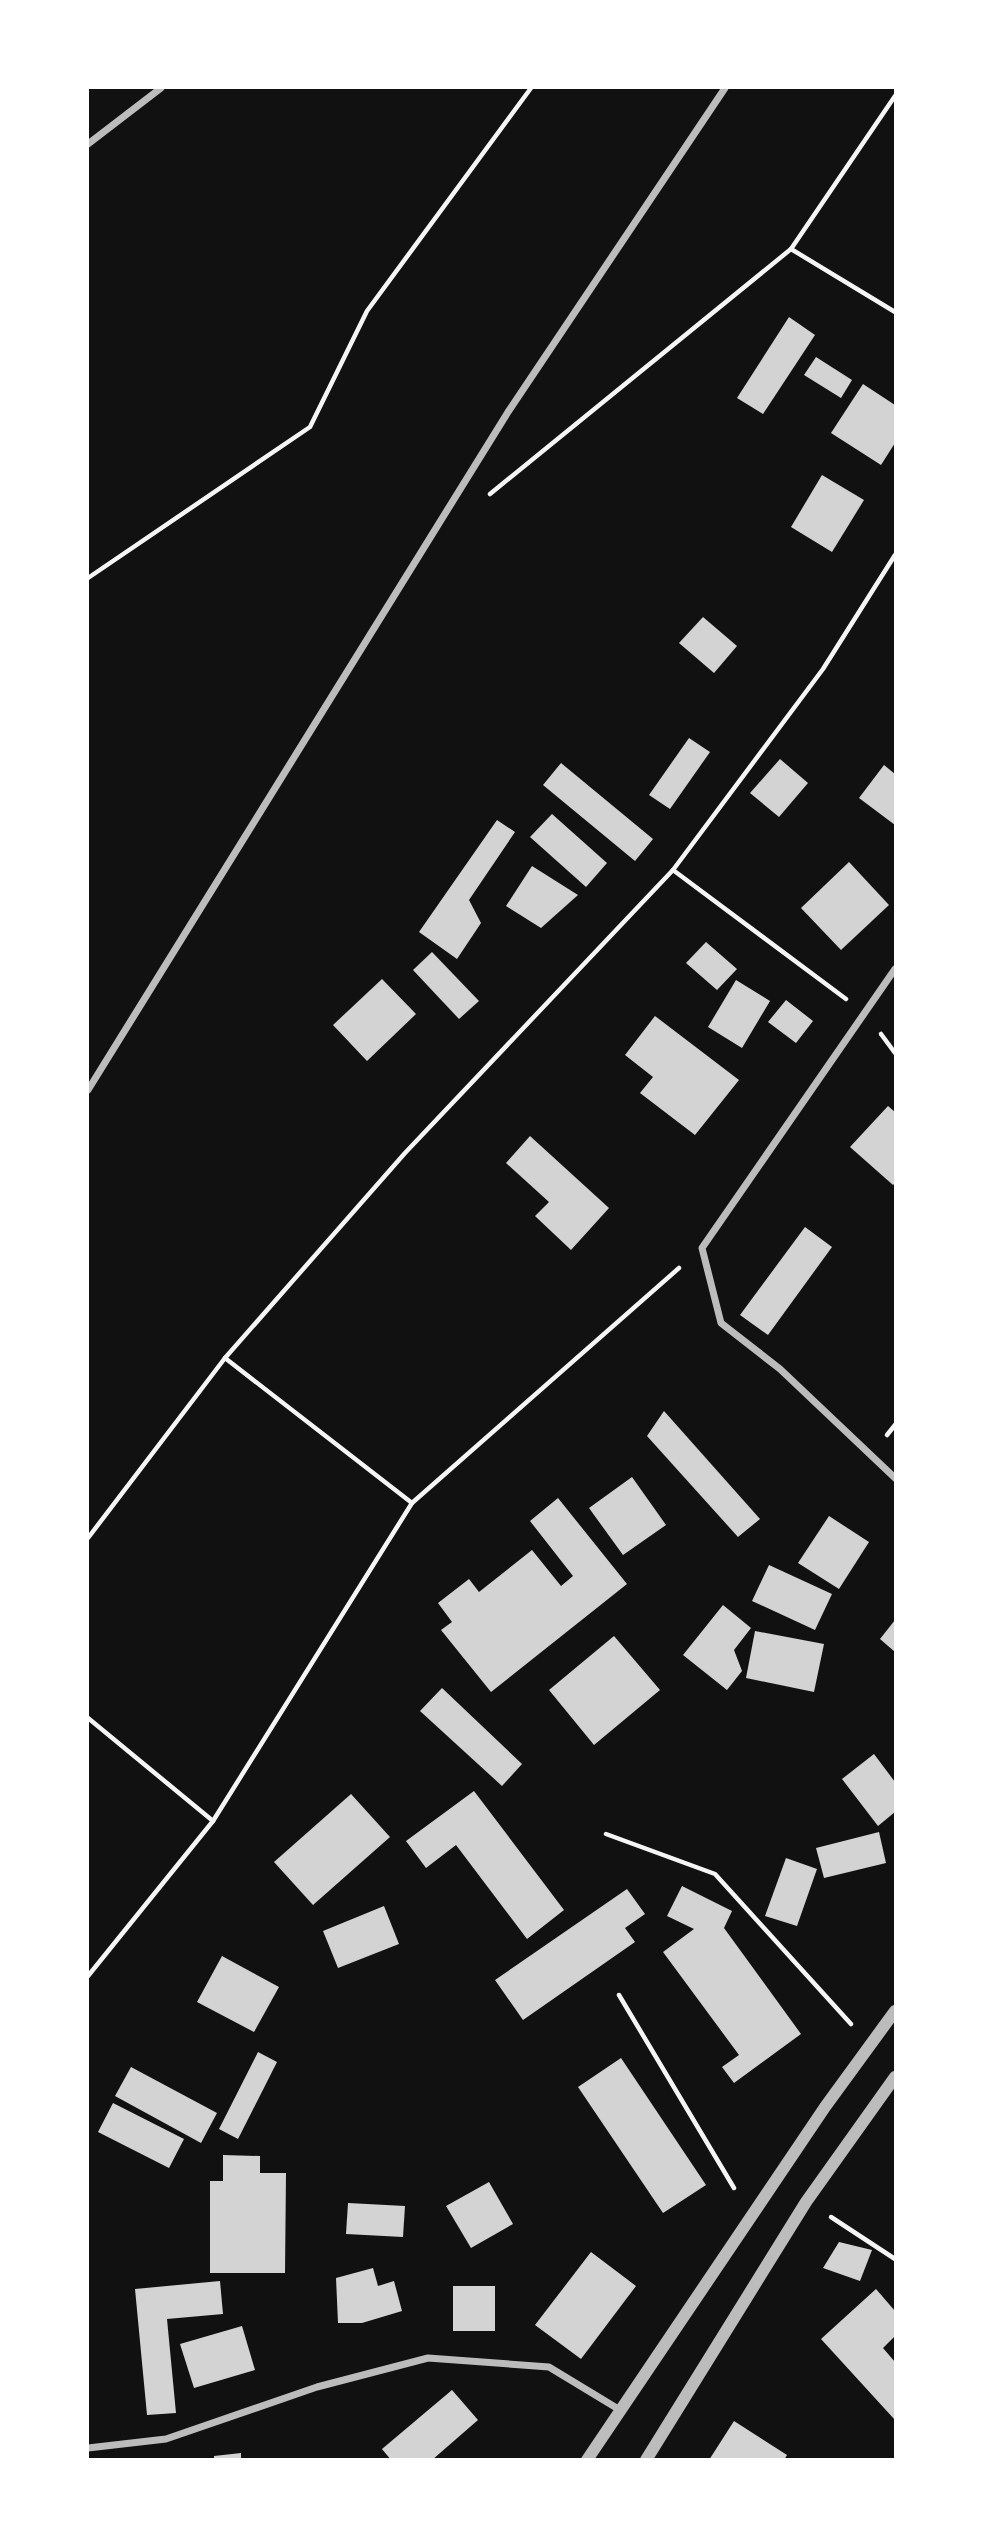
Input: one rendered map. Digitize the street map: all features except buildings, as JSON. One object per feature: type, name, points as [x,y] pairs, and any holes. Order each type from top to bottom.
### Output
[{"type":"street","points":[[88,144],[161,88]]},
{"type":"street","points":[[88,1090],[508,412],[725,88]]},
{"type":"street","points":[[895,969],[702,1248],[721,1323],[780,1368],[895,1478]]},
{"type":"street","points":[[587,2459],[751,2216],[895,2011]]},
{"type":"street","points":[[646,2459],[806,2202],[895,2077]]},
{"type":"street","points":[[88,2448],[166,2439],[317,2387],[428,2358],[549,2367],[620,2410]]},
{"type":"path","points":[[88,578],[310,427],[367,311],[531,88]]},
{"type":"path","points":[[488,496],[790,249],[895,96]]},
{"type":"path","points":[[790,249],[895,312]]},
{"type":"path","points":[[88,1538],[225,1358],[405,1153],[673,870],[823,669],[895,555]]},
{"type":"path","points":[[673,870],[864,1013],[895,1053]]},
{"type":"path","points":[[88,1976],[213,1821],[412,1503],[702,1248]]},
{"type":"path","points":[[225,1358],[412,1503]]},
{"type":"path","points":[[88,1717],[213,1821]]},
{"type":"path","points":[[606,1834],[715,1874],[870,2045]]},
{"type":"path","points":[[619,1994],[751,2216]]},
{"type":"path","points":[[806,2202],[895,2259]]}]
